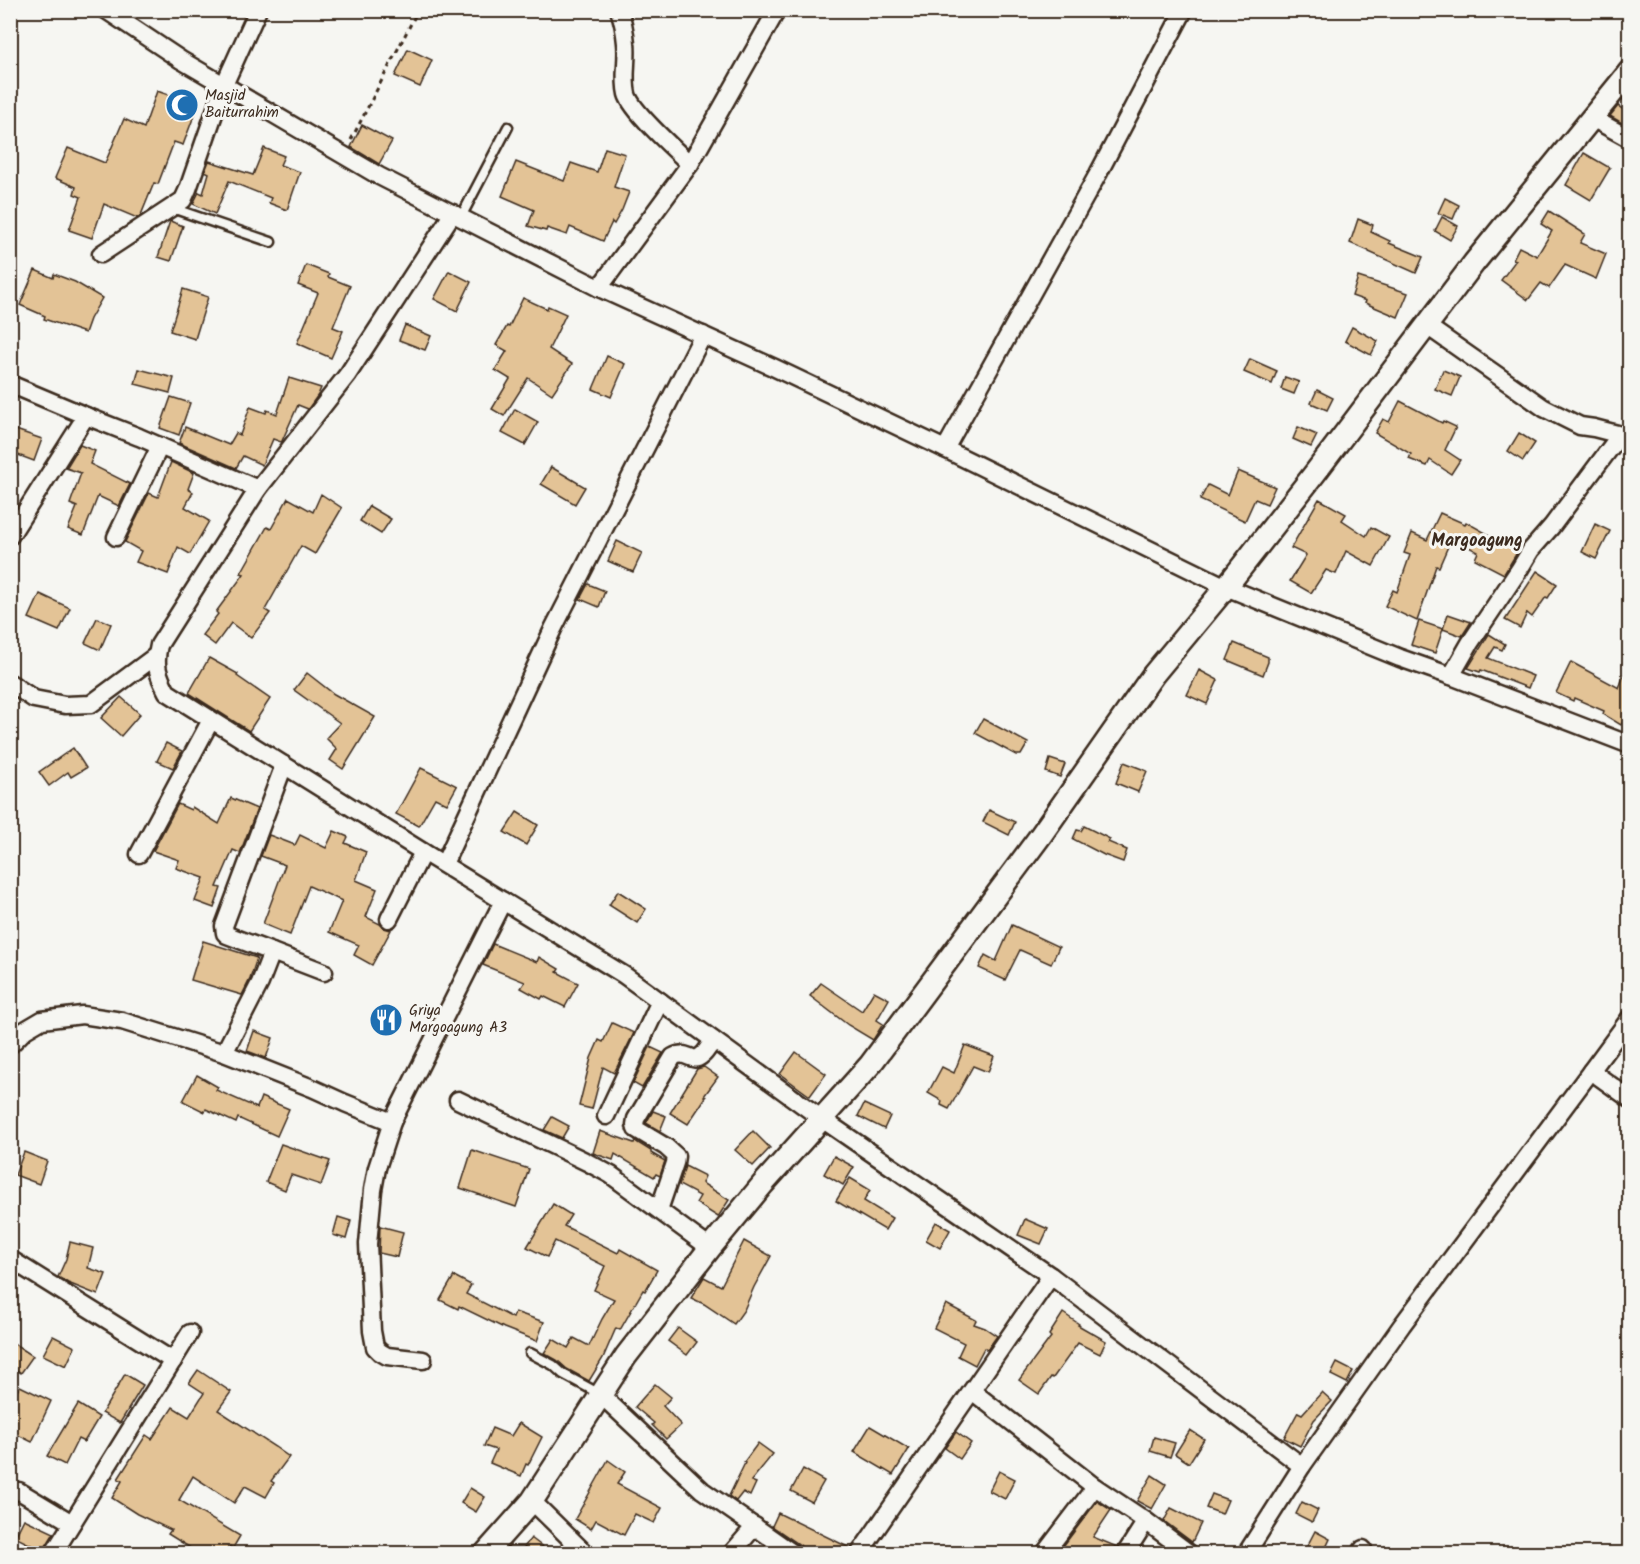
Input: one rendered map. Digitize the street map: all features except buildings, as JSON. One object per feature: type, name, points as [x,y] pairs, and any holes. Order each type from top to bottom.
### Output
[{"type":"street","points":[[106,10],[181,60],[379,176],[599,288],[945,449],[1226,587],[1400,658],[1629,746]]},
{"type":"street","points":[[101,254],[183,200],[224,85],[258,10]]},
{"type":"street","points":[[619,10],[627,44],[625,68],[627,96],[647,122],[690,164]]},
{"type":"street","points":[[599,288],[690,164],[777,10]]},
{"type":"street","points":[[945,449],[1098,174],[1184,10]]},
{"type":"street","points":[[485,1554],[532,1501],[626,1356],[763,1184],[870,1065],[1041,835],[1153,675],[1226,587],[1474,263],[1629,71]]},
{"type":"street","points":[[1592,118],[1629,139]]},
{"type":"street","points":[[457,215],[348,374],[258,489],[159,645],[158,675],[167,692],[624,975],[822,1119],[1051,1276],[1302,1466]]},
{"type":"street","points":[[1427,326],[1544,408],[1580,426],[1624,436],[1531,550],[1451,676]]},
{"type":"street","points":[[444,864],[553,629],[703,335]]},
{"type":"street","points":[[10,384],[258,489]]},
{"type":"street","points":[[10,536],[86,416]]},
{"type":"street","points":[[116,537],[160,446]]},
{"type":"street","points":[[10,683],[34,699],[65,705],[91,704],[157,655]]},
{"type":"street","points":[[140,854],[212,720]]},
{"type":"street","points":[[284,765],[224,926],[225,933],[324,972]]},
{"type":"street","points":[[389,919],[423,852]]},
{"type":"street","points":[[423,1360],[387,1356],[375,1347],[372,1331],[368,1244],[377,1168],[392,1122],[503,901]]},
{"type":"street","points":[[224,1053],[260,983],[272,952]]},
{"type":"street","points":[[606,1116],[660,1001]]},
{"type":"street","points":[[10,1045],[25,1030],[42,1020],[82,1015],[122,1021],[224,1053],[392,1122]]},
{"type":"street","points":[[1246,1554],[1302,1466],[1402,1325],[1629,1018]]},
{"type":"street","points":[[659,1210],[676,1156],[666,1147],[636,1129],[634,1125],[673,1057],[682,1053],[693,1059],[699,1059],[713,1040]]},
{"type":"street","points":[[1591,1071],[1629,1098]]},
{"type":"street","points":[[458,1100],[611,1175],[710,1248]]},
{"type":"street","points":[[10,1259],[173,1361]]},
{"type":"street","points":[[859,1554],[1051,1276]]},
{"type":"street","points":[[53,1554],[190,1334]]},
{"type":"street","points":[[972,1391],[1095,1487],[1190,1554]]},
{"type":"street","points":[[600,1394],[702,1490],[795,1554]]},
{"type":"street","points":[[1044,1554],[1095,1487]]},
{"type":"street","points":[[10,1491],[19,1491],[72,1523]]},
{"type":"street","points":[[532,1501],[586,1554]]},
{"type":"street","points":[[1125,1554],[1146,1521]]},
{"type":"street","points":[[731,1554],[755,1526]]},
{"type":"lane","points":[[457,215],[508,127]]},
{"type":"lane","points":[[172,207],[271,242]]},
{"type":"lane","points":[[530,1353],[600,1394]]},
{"type":"path","points":[[344,155],[418,10]]},
{"type":"place","name":"Masjid Baiturrahim","points":[[182,105]]},
{"type":"place","name":"Griya Margoagung A3","points":[[386,1020]]},
{"type":"district","name":"Margoagung","points":[[1477,541]]}]
